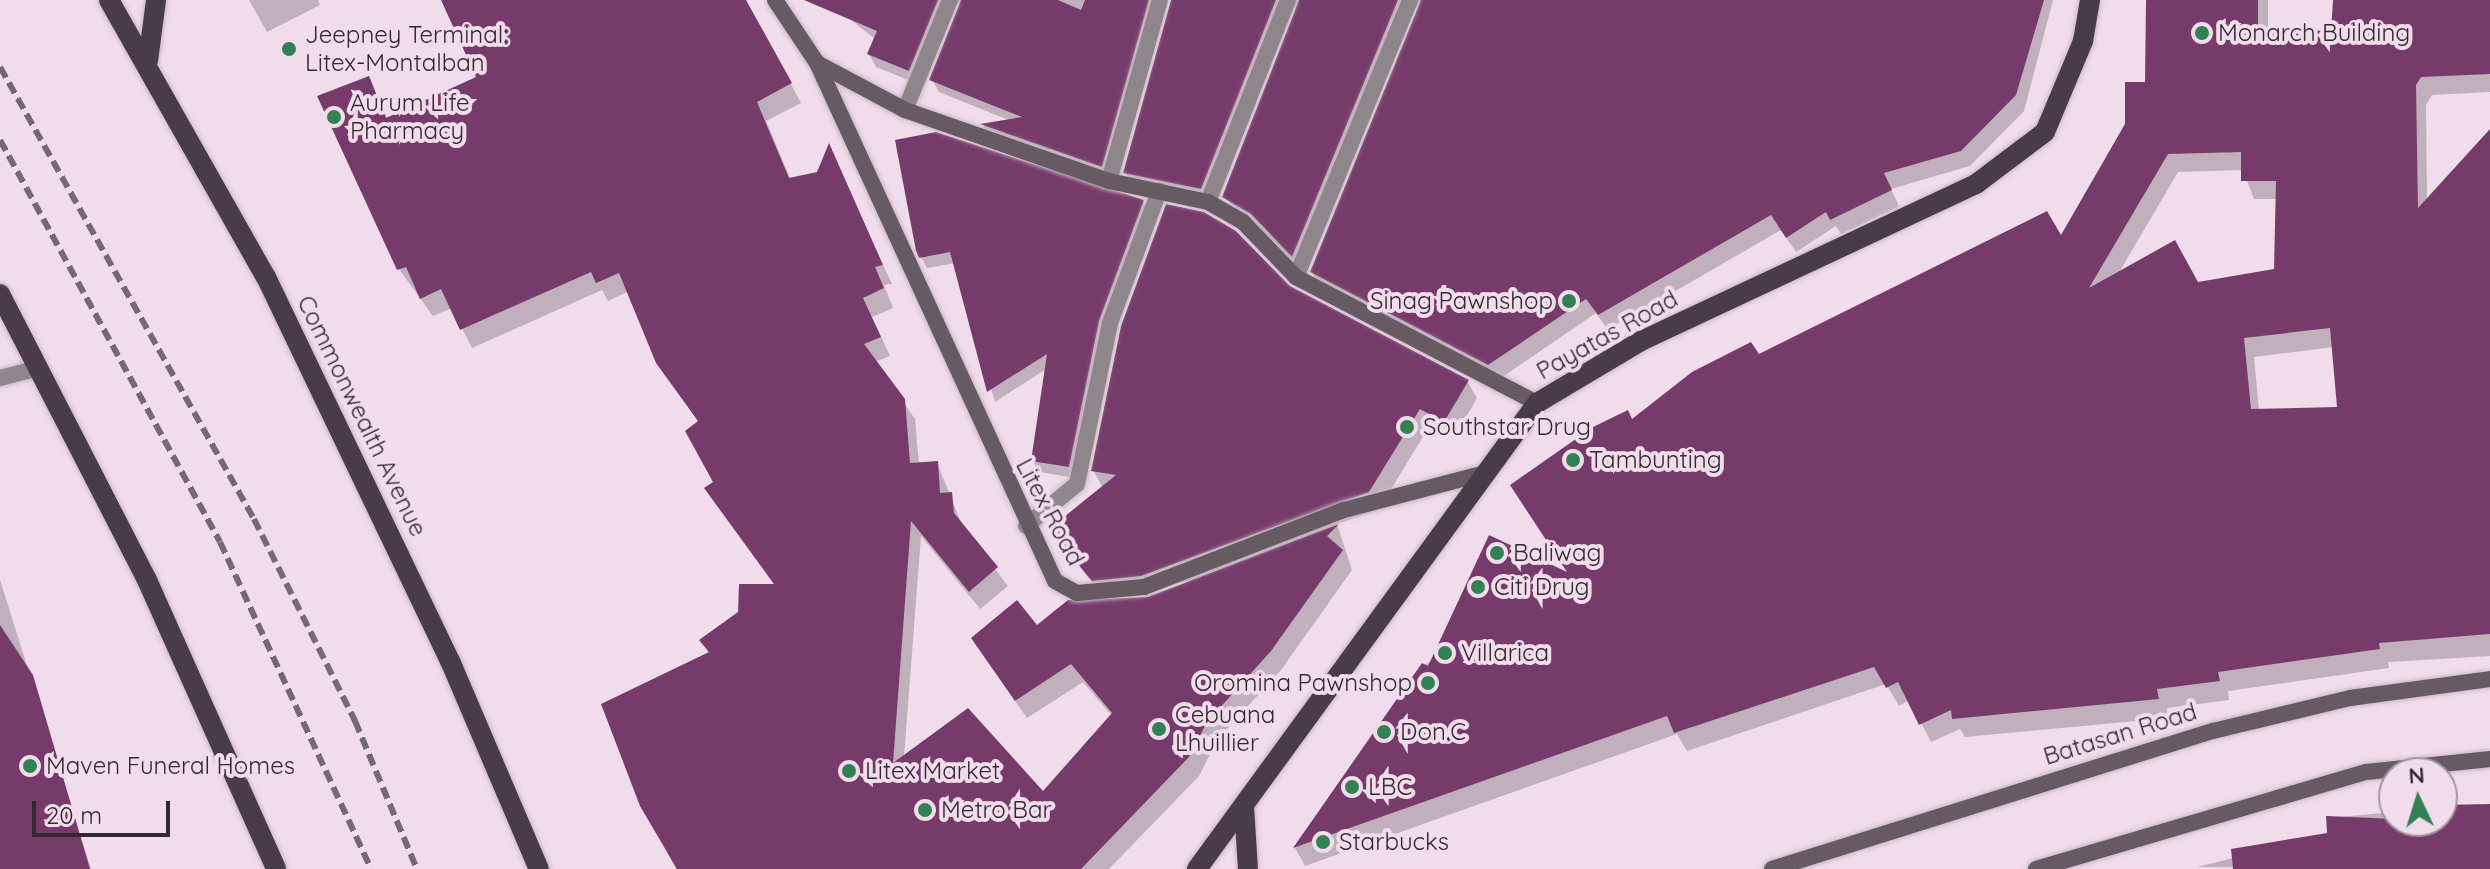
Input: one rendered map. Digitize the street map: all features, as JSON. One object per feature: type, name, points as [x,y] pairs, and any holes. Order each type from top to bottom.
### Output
[{"type":"main road","name":"Commonwealth Avenue","points":[[109,0],[148,61],[354,458],[539,869]]},
{"type":"main road","points":[[148,61],[156,0]]},
{"type":"main road","name":"Payatas Road","points":[[1197,869],[1477,475],[1537,403],[1641,341],[1976,184],[2045,132],[2083,41],[2090,0]]},
{"type":"main road","points":[[0,294],[147,580],[276,869]]},
{"type":"main road","points":[[1244,806],[1248,869]]},
{"type":"street","name":"Litex Road","points":[[775,0],[817,63],[1026,526],[1055,581],[1077,593],[1130,590],[1373,500],[1477,475]]},
{"type":"street","points":[[905,110],[950,0]]},
{"type":"street","points":[[1109,181],[1160,0]]},
{"type":"street","points":[[1208,202],[1288,0]]},
{"type":"street","points":[[1296,277],[1410,0]]},
{"type":"street","points":[[817,63],[905,110],[1109,181],[1208,202],[1243,222],[1296,277],[1537,403]]},
{"type":"street","points":[[1026,526],[1058,507],[1077,484],[1110,323],[1159,191]]},
{"type":"street","points":[[0,378],[39,368]]},
{"type":"street","name":"Batasan Road","points":[[1772,869],[2213,731],[2350,698],[2490,679]]},
{"type":"street","points":[[2036,869],[2366,772],[2490,759]]},
{"type":"building","points":[[441,0],[746,0],[792,83],[757,102],[789,178],[817,172],[829,143],[883,265],[875,267],[884,288],[863,298],[881,337],[864,344],[905,399],[910,463],[938,461],[940,493],[952,492],[954,513],[998,567],[969,592],[911,521],[893,763],[968,708],[1043,791],[1112,713],[1071,664],[1015,701],[971,638],[1017,600],[1037,625],[1068,600],[1148,597],[1339,524],[1327,536],[1343,550],[1271,651],[1207,722],[1189,757],[1081,869],[677,869],[640,806],[601,704],[709,652],[699,640],[738,612],[739,584],[774,584],[704,488],[713,482],[685,431],[698,421],[656,363],[619,273],[596,283],[591,272],[460,330],[441,289],[420,299],[406,267],[397,270],[317,96],[369,76],[386,118],[476,77]]},
{"type":"building","points":[[804,0],[938,0],[909,71],[867,54],[877,31]]},
{"type":"building","points":[[961,0],[1058,0],[1081,10],[1085,0],[1149,0],[1102,167],[980,124],[1022,117],[929,80]]},
{"type":"building","points":[[1171,0],[1276,0],[1201,189],[1123,173]]},
{"type":"building","points":[[1299,0],[1398,0],[1292,257],[1251,214],[1222,197]]},
{"type":"building","points":[[1421,0],[2044,0],[2016,95],[1961,151],[1884,173],[1892,190],[1830,220],[1826,212],[1786,238],[1771,215],[1598,315],[1586,299],[1488,365],[1310,272]]},
{"type":"building","points":[[2146,0],[2258,0],[2258,29],[2331,31],[2333,0],[2490,0],[2490,74],[2421,77],[2416,85],[2418,208],[2490,129],[2490,634],[2379,643],[2380,649],[2218,672],[2220,681],[2157,689],[2159,699],[1952,719],[1951,710],[1919,725],[1898,682],[1886,688],[1874,667],[1674,733],[1667,716],[1293,848],[1422,663],[1428,666],[1489,535],[1567,572],[1510,485],[1593,427],[1628,410],[1632,419],[1692,372],[1751,342],[1759,354],[2047,211],[2061,235],[2125,124],[2125,82],[2145,82]],"holes":[[[2241,152],[2241,181],[2276,181],[2274,269],[2198,282],[2175,240],[2089,288],[2168,154]],[[2330,328],[2337,407],[2251,409],[2244,338]]]},
{"type":"building","points":[[936,132],[1144,200],[1099,321],[1069,467],[1031,461],[1047,354],[987,392],[950,252],[919,258],[916,251],[895,140]]},
{"type":"building","points":[[1166,204],[1204,212],[1236,231],[1290,286],[1469,380],[1444,422],[1420,409],[1369,492],[1141,576],[1092,581],[1049,529],[1116,475],[1091,471],[1121,326]]},
{"type":"building","name":"Maven Funeral Homes","points":[[0,625],[33,675],[90,869],[0,869]]},
{"type":"building","points":[[2490,804],[2490,869],[2233,869],[2231,849],[2327,833],[2326,816],[2378,818],[2378,837],[2458,837],[2458,805]]},
{"type":"railway","points":[[0,67],[254,519],[355,721],[417,869]]},
{"type":"railway","points":[[0,140],[220,542],[371,869]]},
{"type":"place","name":"Monarch Building","points":[[2202,33]]},
{"type":"place","name":"Jeepney Terminal: Litex-Montalban","points":[[289,49]]},
{"type":"place","name":"Aurum Life Pharmacy","points":[[334,117]]},
{"type":"place","name":"Sinag Pawnshop","points":[[1569,301]]},
{"type":"place","name":"Southstar Drug","points":[[1407,427]]},
{"type":"place","name":"Tambunting","points":[[1573,460]]},
{"type":"place","name":"Baliwag","points":[[1497,553]]},
{"type":"place","name":"Citi Drug","points":[[1478,587]]},
{"type":"place","name":"Villarica","points":[[1445,653]]},
{"type":"place","name":"Oromina Pawnshop","points":[[1428,683]]},
{"type":"place","name":"Cebuana Lhuillier","points":[[1159,729]]},
{"type":"place","name":"Don.C","points":[[1384,732]]},
{"type":"place","name":"Maven Funeral Homes","points":[[30,766]]},
{"type":"place","name":"Litex Market","points":[[849,771]]},
{"type":"place","name":"LBC","points":[[1352,787]]},
{"type":"place","name":"Metro Bar","points":[[925,810]]},
{"type":"place","name":"Starbucks","points":[[1323,842]]}]
